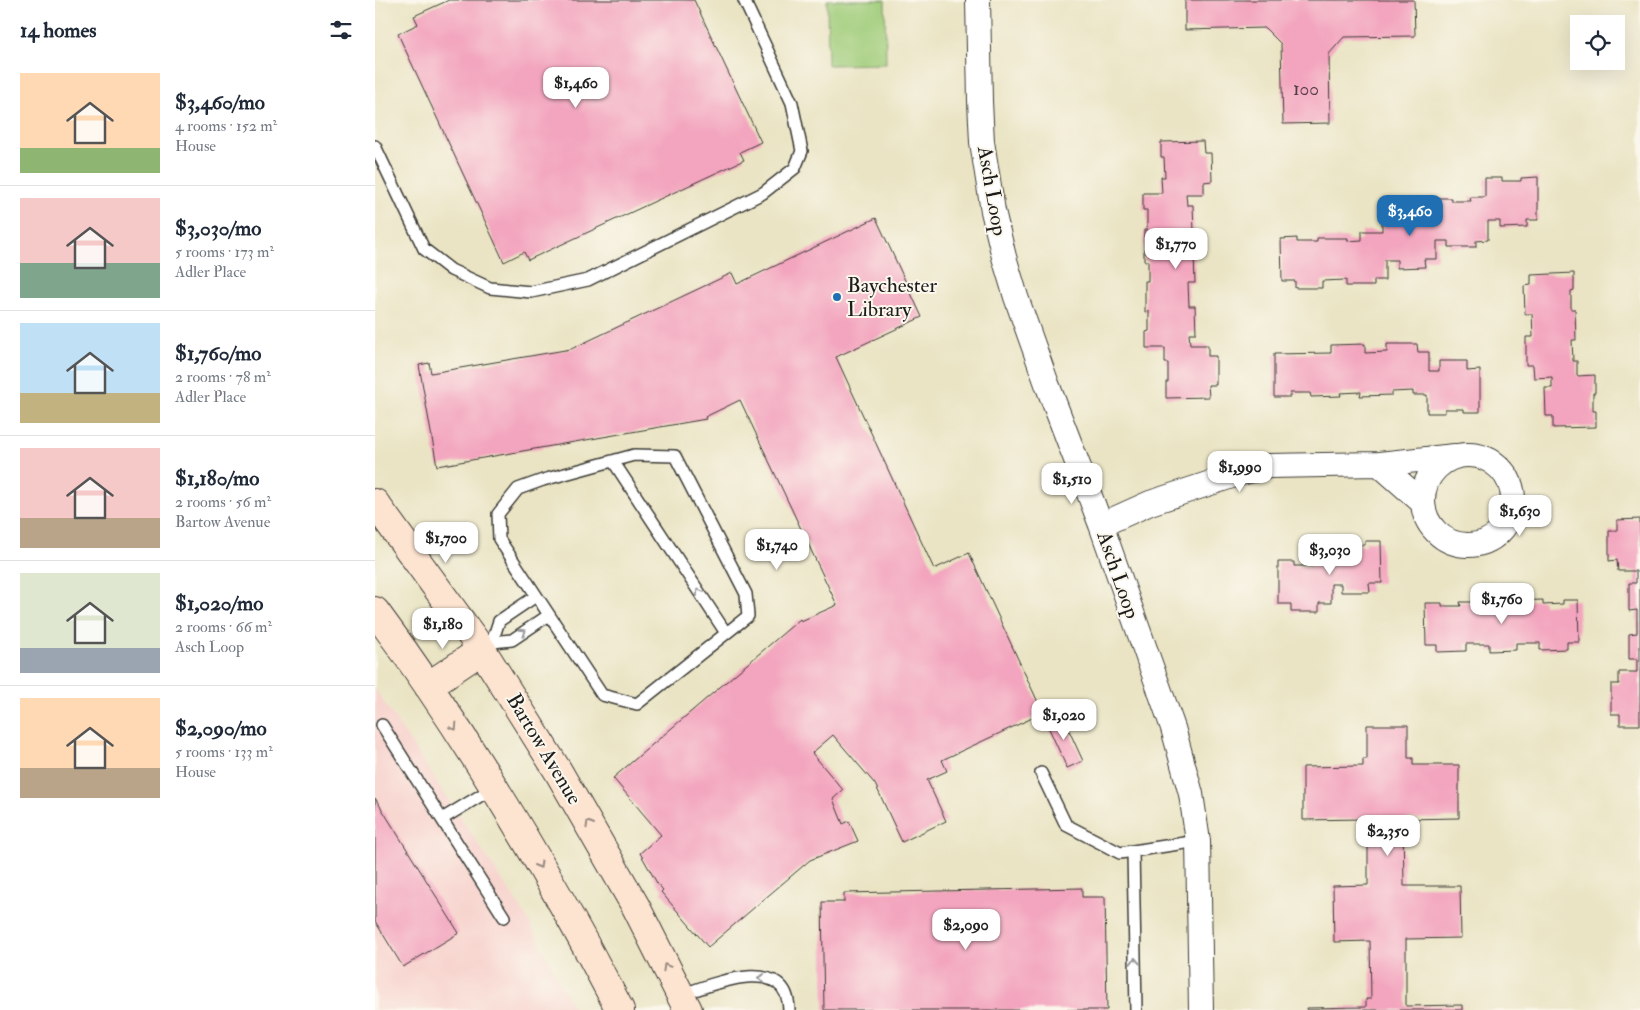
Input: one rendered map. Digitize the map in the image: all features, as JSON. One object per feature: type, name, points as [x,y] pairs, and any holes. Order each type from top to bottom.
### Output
[{"type":"main road","name":"Bartow Avenue","points":[[375,503],[487,646],[602,846],[685,1002]]},
{"type":"main road","points":[[381,624],[428,686],[493,788],[560,900],[620,1010]]},
{"type":"main road","points":[[428,686],[487,646]]},
{"type":"street","name":"Asch Loop","points":[[978,0],[979,102],[982,142],[993,210],[1015,297],[1101,525],[1173,728],[1191,794],[1198,841],[1201,1010]]},
{"type":"street","points":[[1101,525],[1150,503],[1244,472],[1269,466],[1379,464],[1455,456],[1470,455],[1486,458],[1499,467],[1508,479],[1513,494],[1512,509],[1507,524],[1498,534],[1485,542],[1471,546],[1457,544],[1443,538],[1433,529],[1425,516],[1422,502],[1424,488],[1430,474],[1442,463],[1455,456]]},
{"type":"street","points":[[1379,464],[1422,502]]},
{"type":"lane","points":[[375,146],[424,249],[451,270],[490,288],[531,292],[588,280],[763,193],[795,168],[802,151],[792,103],[744,0]]},
{"type":"lane","points":[[634,455],[675,456],[746,594],[748,616],[637,704],[602,695],[499,539],[499,514],[518,489],[543,480],[613,461],[634,455]]},
{"type":"lane","points":[[613,461],[726,633]]},
{"type":"lane","points":[[487,646],[499,621],[536,596]]},
{"type":"lane","points":[[487,646],[512,640],[549,615]]},
{"type":"lane","points":[[382,725],[504,917]]},
{"type":"lane","points":[[1041,772],[1066,825],[1120,853],[1198,841]]},
{"type":"lane","points":[[442,820],[493,788]]},
{"type":"lane","points":[[1133,851],[1136,1010]]},
{"type":"lane","points":[[685,1002],[731,979],[756,976],[769,978],[784,988],[787,994],[789,1010]]},
{"type":"shaded area","points":[[375,689],[526,916],[574,1010],[375,1010]]},
{"type":"green space","points":[[827,0],[885,0],[886,64],[828,65]]},
{"type":"building","points":[[449,0],[694,0],[761,142],[740,152],[744,160],[528,260],[524,252],[504,262],[398,34],[418,24],[414,16]]},
{"type":"building","points":[[1185,0],[1414,0],[1415,36],[1344,37],[1329,54],[1330,123],[1283,124],[1281,44],[1265,28],[1185,30]]},
{"type":"building","points":[[1203,141],[1204,153],[1211,153],[1212,181],[1204,182],[1204,194],[1186,194],[1187,205],[1193,205],[1194,232],[1187,233],[1188,256],[1194,256],[1195,283],[1188,283],[1189,306],[1195,306],[1196,333],[1189,333],[1190,345],[1208,345],[1208,356],[1216,356],[1216,385],[1208,385],[1209,397],[1166,398],[1168,363],[1165,363],[1165,348],[1146,348],[1146,332],[1149,331],[1149,311],[1145,312],[1145,281],[1148,281],[1148,261],[1144,261],[1144,230],[1147,230],[1147,210],[1143,210],[1143,193],[1162,193],[1161,177],[1165,177],[1164,157],[1161,157],[1161,142]]},
{"type":"building","points":[[1538,177],[1538,220],[1527,220],[1527,227],[1500,228],[1500,221],[1488,221],[1488,240],[1476,241],[1476,247],[1449,247],[1449,241],[1437,241],[1437,259],[1424,259],[1425,267],[1397,268],[1397,260],[1385,260],[1385,280],[1374,280],[1374,286],[1346,286],[1346,280],[1322,281],[1322,288],[1295,288],[1295,281],[1282,281],[1281,239],[1297,238],[1297,242],[1317,242],[1317,238],[1348,238],[1347,241],[1362,240],[1362,231],[1382,231],[1382,218],[1399,218],[1399,221],[1421,220],[1421,217],[1434,217],[1433,198],[1451,198],[1451,201],[1471,201],[1470,197],[1485,197],[1485,178],[1502,178],[1502,181],[1521,181],[1521,178]]},
{"type":"building","points":[[876,218],[922,317],[836,357],[934,569],[969,553],[1043,713],[942,760],[947,771],[927,780],[946,821],[902,842],[875,784],[833,735],[812,753],[843,790],[833,799],[843,824],[849,821],[858,841],[810,860],[708,947],[661,892],[663,890],[640,853],[661,835],[613,778],[800,619],[801,621],[837,605],[740,400],[705,417],[706,419],[437,466],[419,365],[429,363],[431,373],[571,349],[732,273],[737,284]]},
{"type":"building","points":[[1574,273],[1574,290],[1571,291],[1571,309],[1575,309],[1576,340],[1572,340],[1573,361],[1577,361],[1577,376],[1595,375],[1593,411],[1596,411],[1596,427],[1553,428],[1553,416],[1546,416],[1545,388],[1552,388],[1552,377],[1534,378],[1533,365],[1526,365],[1526,337],[1533,337],[1532,314],[1525,314],[1524,286],[1531,285],[1531,275]]},
{"type":"building","points":[[1365,344],[1365,353],[1387,352],[1387,344],[1417,344],[1418,352],[1429,352],[1429,371],[1439,371],[1439,361],[1467,361],[1467,371],[1480,370],[1480,412],[1464,412],[1464,409],[1445,409],[1445,413],[1427,413],[1427,395],[1413,395],[1413,391],[1392,392],[1392,395],[1360,396],[1361,392],[1340,393],[1341,396],[1311,397],[1310,393],[1290,393],[1290,397],[1274,397],[1274,354],[1331,353],[1331,345]]},
{"type":"building","points":[[1640,519],[1640,725],[1620,725],[1620,714],[1611,714],[1611,684],[1619,684],[1619,672],[1637,672],[1637,659],[1629,659],[1629,634],[1637,633],[1637,610],[1629,611],[1629,583],[1636,583],[1636,571],[1618,571],[1617,560],[1609,561],[1609,531],[1617,531],[1617,520]]},
{"type":"building","points":[[1365,541],[1381,541],[1382,583],[1369,583],[1370,592],[1341,592],[1341,584],[1331,584],[1331,603],[1319,603],[1319,612],[1291,612],[1291,604],[1278,604],[1278,562],[1294,562],[1294,566],[1313,566],[1313,562],[1327,562],[1327,542],[1345,542],[1345,545],[1365,545]]},
{"type":"building","points":[[1543,600],[1543,605],[1563,604],[1563,600],[1578,600],[1579,642],[1567,642],[1567,649],[1540,650],[1540,643],[1516,643],[1516,650],[1489,651],[1489,644],[1466,644],[1466,651],[1437,652],[1437,645],[1426,645],[1425,603],[1442,603],[1442,606],[1461,606],[1460,602],[1492,602],[1492,606],[1511,605],[1511,601]]},
{"type":"building","points":[[1062,715],[1083,761],[1067,768],[1046,722]]},
{"type":"building","points":[[1367,725],[1408,725],[1408,758],[1413,758],[1413,765],[1459,765],[1459,818],[1403,819],[1404,886],[1460,886],[1461,938],[1406,939],[1406,1006],[1462,1005],[1462,1010],[1307,1010],[1307,1008],[1366,1007],[1366,999],[1371,999],[1370,941],[1334,942],[1333,886],[1368,885],[1368,828],[1363,828],[1363,819],[1303,820],[1303,767],[1363,766],[1363,759],[1367,759]]},
{"type":"building","points":[[375,798],[459,933],[403,967],[375,921]]},
{"type":"building","points":[[1082,888],[1082,897],[1105,897],[1107,1010],[824,1010],[822,902],[844,902],[844,893]]},
{"type":"place","name":"Baychester Library","points":[[837,297]]}]
